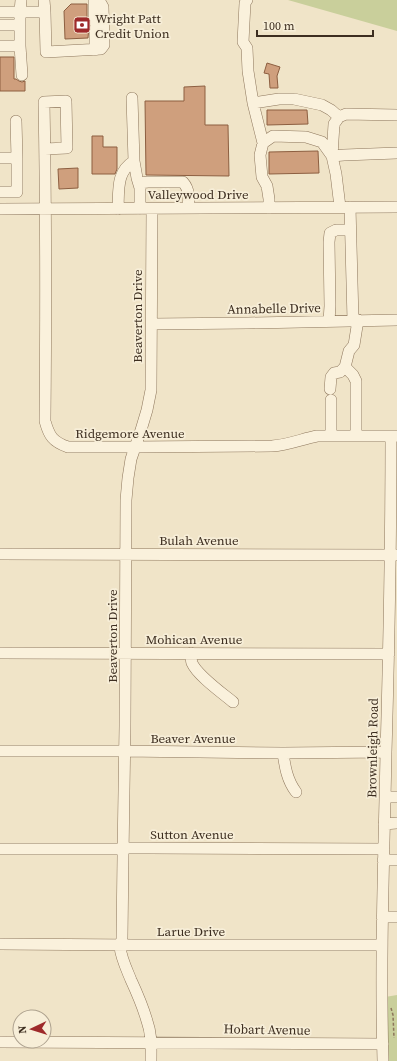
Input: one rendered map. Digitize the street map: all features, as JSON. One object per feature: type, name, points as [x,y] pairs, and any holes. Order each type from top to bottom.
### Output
[{"type":"street","points":[[21,0],[20,46],[22,75]]},
{"type":"street","points":[[44,0],[46,52],[98,49],[104,46],[103,7],[99,0]]},
{"type":"street","points":[[94,0],[94,25],[98,49]]},
{"type":"street","points":[[247,0],[245,3],[243,42],[247,48],[248,71],[253,103],[262,143],[260,155],[262,177],[267,186],[269,208]]},
{"type":"street","points":[[0,12],[45,12]]},
{"type":"street","points":[[0,25],[20,26]]},
{"type":"street","points":[[0,46],[20,46]]},
{"type":"street","points":[[132,98],[134,160],[140,188],[140,209]]},
{"type":"street","points":[[253,103],[278,99],[294,99],[322,106],[332,110],[339,117]]},
{"type":"street","points":[[331,436],[331,377],[334,373],[340,372],[345,367],[349,351],[354,345],[356,320],[350,230],[332,156],[334,124],[339,117],[346,114],[397,115]]},
{"type":"street","points":[[0,192],[17,192],[16,121]]},
{"type":"street","points":[[262,143],[273,136],[306,136],[322,142],[332,156]]},
{"type":"street","name":"Ridgemore Avenue","points":[[45,149],[45,421],[50,436],[54,440],[68,447],[272,446],[317,436],[394,436]]},
{"type":"street","points":[[332,156],[397,153]]},
{"type":"street","points":[[0,158],[17,158]]},
{"type":"street","points":[[118,209],[120,177],[123,170],[134,160]]},
{"type":"street","points":[[139,183],[183,182],[187,186],[189,193],[188,208]]},
{"type":"street","name":"Valleywood Drive","points":[[0,209],[46,210],[397,207]]},
{"type":"street","name":"Beaverton Drive","points":[[151,1061],[151,1042],[148,1022],[126,968],[120,945],[122,942],[124,751],[126,726],[126,500],[128,478],[135,447],[145,416],[151,390],[152,209]]},
{"type":"street","points":[[328,321],[330,306],[328,242],[330,233],[336,230],[350,230]]},
{"type":"street","name":"Annabelle Drive","points":[[152,324],[397,320]]},
{"type":"street","points":[[345,367],[353,375],[356,381],[356,436]]},
{"type":"street","name":"Brownleigh Road","points":[[383,1061],[381,945],[389,654],[394,556],[394,436]]},
{"type":"street","name":"Bulah Avenue","points":[[0,554],[394,556]]},
{"type":"street","name":"Mohican Avenue","points":[[0,653],[389,654]]},
{"type":"street","points":[[191,653],[192,662],[197,670],[204,678],[233,702]]},
{"type":"street","name":"Beaver Avenue","points":[[0,752],[386,752]]},
{"type":"street","points":[[283,753],[285,769],[290,784],[296,792]]},
{"type":"street","points":[[385,797],[397,796]]},
{"type":"street","points":[[384,824],[397,823]]},
{"type":"street","name":"Sutton Avenue","points":[[0,849],[136,848],[384,854],[397,860]]},
{"type":"street","points":[[382,918],[397,917]]},
{"type":"street","name":"Larue Drive","points":[[0,944],[381,945]]},
{"type":"street","name":"Hobart Avenue","points":[[0,1042],[383,1044]]},
{"type":"path","points":[[394,1019],[394,1038]]},
{"type":"green space","points":[[288,0],[397,0],[397,31]]},
{"type":"green space","points":[[397,995],[397,1061],[388,1061],[385,997]]},
{"type":"building","name":"Wright Patt Credit Union","points":[[71,4],[87,4],[87,21],[89,26],[88,38],[65,39],[64,11]]},
{"type":"building","points":[[0,57],[14,57],[14,79],[22,82],[25,81],[25,91],[0,91]]},
{"type":"building","points":[[267,63],[280,67],[277,76],[278,88],[270,88],[269,74],[264,73]]},
{"type":"building","points":[[205,86],[205,125],[228,125],[229,176],[146,175],[145,101],[184,101],[184,87]]},
{"type":"building","points":[[267,110],[307,110],[308,124],[267,125]]},
{"type":"building","points":[[92,136],[103,136],[103,147],[117,147],[117,169],[115,174],[92,174]]},
{"type":"building","points":[[318,151],[319,173],[269,174],[269,152]]},
{"type":"building","points":[[78,168],[78,188],[59,189],[58,169]]},
{"type":"place","name":"Wright Patt Credit Union","points":[[82,25]]}]
